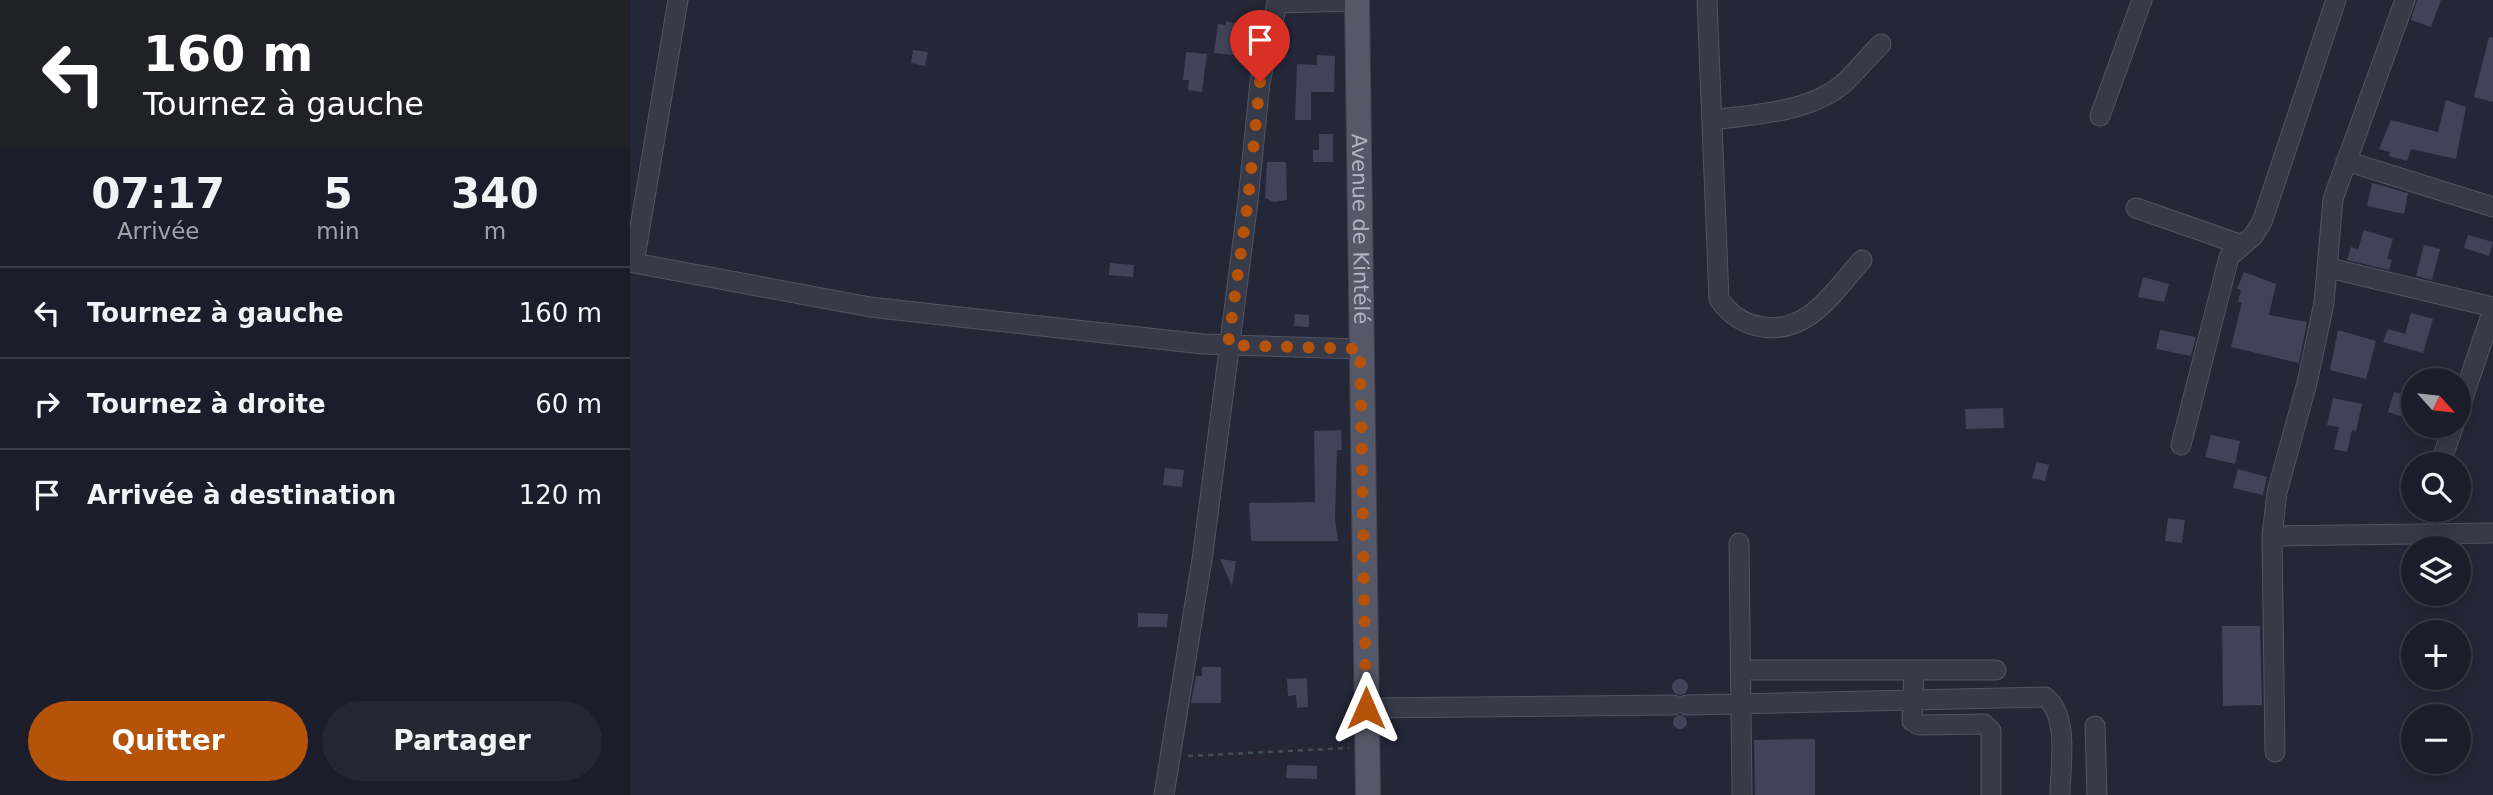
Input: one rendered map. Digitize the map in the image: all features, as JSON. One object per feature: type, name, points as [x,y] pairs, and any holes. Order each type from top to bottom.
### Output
[{"type":"main road","name":"Avenue de Kintélé","points":[[1357,0],[1368,795]]},
{"type":"street","points":[[678,0],[634,263],[870,307],[1228,345],[1360,349]]},
{"type":"street","points":[[1164,795],[1203,553],[1272,1],[1357,0]]},
{"type":"street","points":[[1707,0],[1719,299],[1729,314],[1750,325],[1789,327],[1805,320],[1821,307],[1862,260]]},
{"type":"street","points":[[2101,116],[2143,0]]},
{"type":"street","points":[[2181,445],[2224,270],[2229,257],[2262,222],[2336,0]]},
{"type":"street","points":[[2275,752],[2273,536],[2282,467],[2306,383],[2329,268],[2333,199],[2405,0]]},
{"type":"street","points":[[1712,120],[1778,111],[1827,94],[1842,84],[1881,44]]},
{"type":"street","points":[[2346,161],[2493,207]]},
{"type":"street","points":[[2136,208],[2242,245]]},
{"type":"street","points":[[2329,268],[2493,308],[2471,374]]},
{"type":"street","points":[[2273,536],[2493,533]]},
{"type":"street","points":[[1739,543],[1742,795]]},
{"type":"street","points":[[1741,670],[1996,670]]},
{"type":"street","points":[[1914,670],[1912,721],[1919,725],[1984,724],[1991,731],[1991,795]]},
{"type":"street","points":[[1366,708],[2045,697],[2054,704],[2059,717],[2060,795]]},
{"type":"street","points":[[2095,726],[2097,795]]},
{"type":"path","points":[[1168,757],[1366,747]]},
{"type":"building","points":[[2417,0],[2441,0],[2431,27],[2411,20]]},
{"type":"building","points":[[1226,21],[1247,27],[1244,56],[1214,53],[1218,24],[1226,25]]},
{"type":"building","points":[[2489,37],[2493,38],[2493,102],[2474,97]]},
{"type":"building","points":[[913,50],[928,52],[925,66],[911,63]]},
{"type":"building","points":[[1186,52],[1207,54],[1202,92],[1188,90],[1189,80],[1183,80]]},
{"type":"building","points":[[1317,55],[1335,56],[1334,92],[1311,92],[1311,120],[1295,120],[1297,64],[1317,65]]},
{"type":"building","points":[[2446,100],[2466,107],[2456,159],[2411,149],[2407,161],[2389,156],[2390,152],[2379,149],[2391,120],[2438,132]]},
{"type":"building","points":[[1319,134],[1333,134],[1333,162],[1313,162],[1313,150],[1319,150]]},
{"type":"building","points":[[1267,162],[1286,162],[1287,200],[1274,202],[1265,198]]},
{"type":"building","points":[[2372,183],[2408,193],[2404,214],[2367,206]]},
{"type":"building","points":[[2364,230],[2393,239],[2387,259],[2392,260],[2389,270],[2347,260],[2351,247],[2358,249]]},
{"type":"building","points":[[2468,235],[2493,242],[2489,256],[2464,248]]},
{"type":"building","points":[[2424,245],[2440,249],[2432,280],[2416,276]]},
{"type":"building","points":[[1110,263],[1134,265],[1133,277],[1109,275]]},
{"type":"building","points":[[2244,272],[2276,284],[2269,315],[2307,322],[2299,363],[2231,347],[2242,302],[2238,302],[2241,290],[2237,289]]},
{"type":"building","points":[[2143,277],[2169,284],[2164,302],[2138,297]]},
{"type":"building","points":[[2411,313],[2433,319],[2423,353],[2383,342],[2388,329],[2405,334]]},
{"type":"building","points":[[1295,314],[1309,315],[1309,327],[1294,326]]},
{"type":"building","points":[[2160,330],[2196,337],[2191,356],[2156,349]]},
{"type":"building","points":[[2338,330],[2376,341],[2366,379],[2330,370]]},
{"type":"building","points":[[2394,392],[2401,394],[2401,416],[2388,412]]},
{"type":"building","points":[[2333,398],[2362,404],[2356,431],[2352,430],[2347,452],[2334,449],[2339,427],[2327,425]]},
{"type":"building","points":[[2003,408],[2004,428],[1966,429],[1965,409]]},
{"type":"building","points":[[1341,430],[1342,450],[1337,450],[1335,519],[1338,541],[1251,541],[1249,503],[1315,502],[1314,431]]},
{"type":"building","points":[[2211,435],[2240,441],[2235,464],[2205,457]]},
{"type":"building","points":[[2037,462],[2049,465],[2045,481],[2032,478]]},
{"type":"building","points":[[1165,468],[1184,470],[1182,487],[1163,485]]},
{"type":"building","points":[[2238,469],[2267,477],[2263,495],[2233,488]]},
{"type":"building","points":[[2168,518],[2185,520],[2182,543],[2165,541]]},
{"type":"building","points":[[1220,559],[1236,561],[1232,586]]},
{"type":"building","points":[[1138,613],[1168,614],[1167,627],[1138,627]]},
{"type":"building","points":[[2222,626],[2260,626],[2262,705],[2223,706]]},
{"type":"building","points":[[1202,667],[1221,667],[1221,703],[1191,703],[1196,676],[1202,676]]},
{"type":"building","points":[[1307,678],[1308,707],[1297,708],[1296,695],[1288,696],[1287,679]]},
{"type":"building","points":[[1680,679],[1686,681],[1686,693],[1680,695],[1674,693],[1672,687],[1674,681]]},
{"type":"building","points":[[1677,715],[1683,715],[1687,722],[1683,729],[1677,729],[1673,725],[1673,719]]},
{"type":"building","points":[[1815,739],[1815,795],[1755,795],[1754,740]]},
{"type":"building","points":[[1287,765],[1317,766],[1317,779],[1286,778]]},
{"type":"route","points":[[1260,82],[1248,201],[1228,345],[1301,345],[1360,349],[1366,708]]}]
